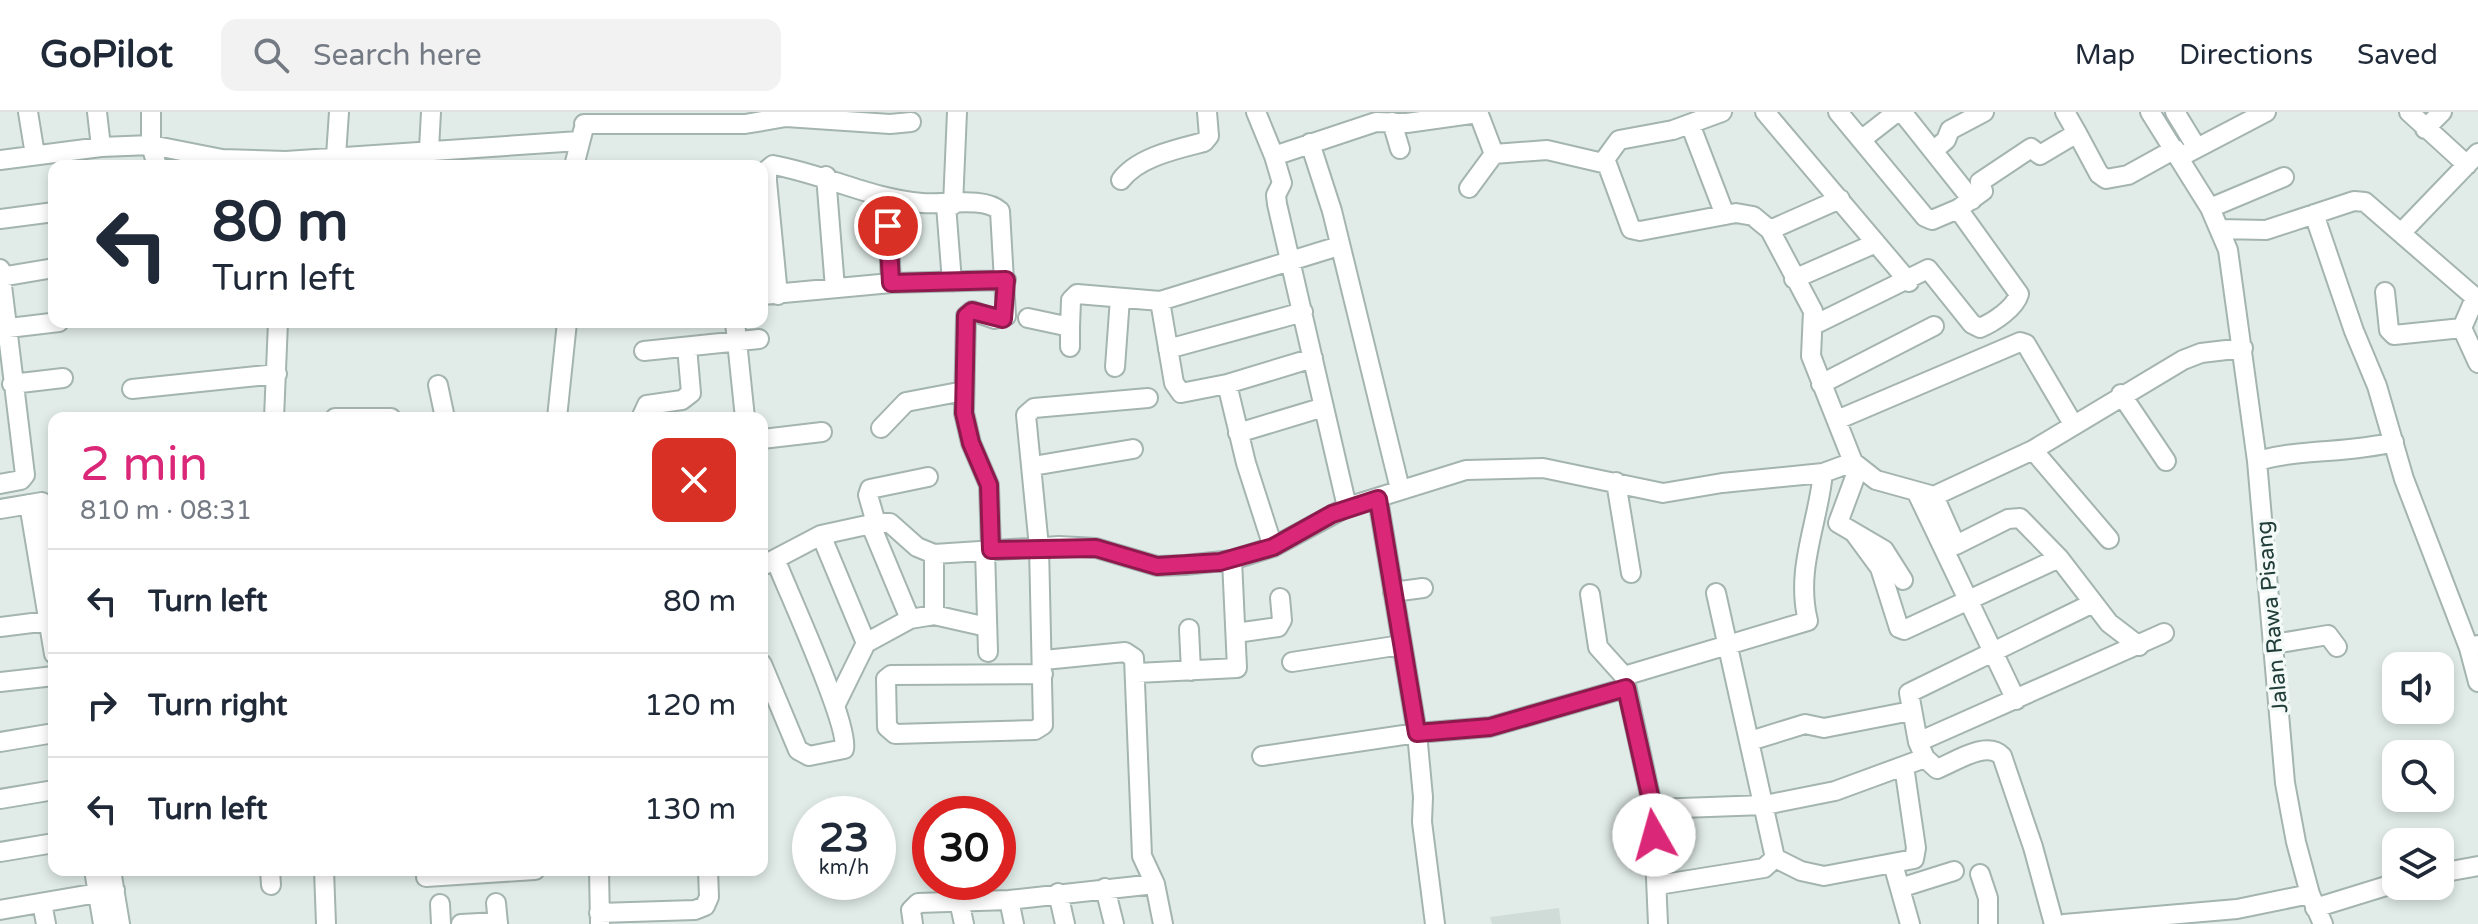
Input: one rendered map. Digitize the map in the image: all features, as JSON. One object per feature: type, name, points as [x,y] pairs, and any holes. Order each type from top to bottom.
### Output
[{"type":"street","points":[[28,112],[35,155]]},
{"type":"street","points":[[97,112],[101,147]]},
{"type":"street","points":[[151,112],[151,145],[155,160]]},
{"type":"street","points":[[333,160],[339,112]]},
{"type":"street","points":[[429,149],[431,112]]},
{"type":"street","points":[[952,282],[950,205],[957,112]]},
{"type":"street","points":[[1121,180],[1128,171],[1158,157],[1204,142],[1209,136],[1207,112]]},
{"type":"street","points":[[1256,112],[1282,183],[1276,195],[1277,204],[1347,507]]},
{"type":"street","points":[[1274,156],[1376,122],[1478,112],[1494,154]]},
{"type":"street","points":[[1603,162],[1619,140],[1642,138],[1722,112]]},
{"type":"street","points":[[1838,112],[1928,219],[1935,220],[1965,205],[1983,191],[1980,182],[2031,148],[2040,155],[2047,154],[2077,133]]},
{"type":"street","points":[[1814,325],[1909,282],[1927,269],[1933,271],[1978,328],[1990,323],[2018,299],[2019,294],[1933,151],[1900,112],[1861,140]]},
{"type":"street","points":[[1933,151],[1946,140],[1950,130],[1984,112]]},
{"type":"street","points":[[2065,112],[2099,174],[2106,179],[2128,175],[2184,151],[2254,115]]},
{"type":"street","name":"Jalan Rawa Pisang","points":[[2150,112],[2184,151],[2228,250],[2257,461],[2285,783],[2296,842],[2316,909]]},
{"type":"street","points":[[2175,112],[2184,151]]},
{"type":"street","points":[[2401,233],[2472,159],[2425,129],[2409,112]]},
{"type":"street","points":[[2425,129],[2442,112]]},
{"type":"street","points":[[1772,114],[1909,282]]},
{"type":"street","points":[[341,160],[583,126],[699,117],[745,124],[786,117],[851,117],[911,122]]},
{"type":"street","points":[[1392,122],[1400,149]]},
{"type":"street","points":[[1690,124],[1725,215]]},
{"type":"street","points":[[575,160],[583,126]]},
{"type":"street","points":[[1310,143],[1400,489]]},
{"type":"street","points":[[0,160],[101,147],[151,145],[176,147],[196,155],[242,160]]},
{"type":"street","points":[[1469,188],[1494,154],[1547,150],[1603,162],[1614,175],[1625,221],[1631,229],[1745,213],[1770,230],[1813,311],[1811,356],[1856,466],[1876,480],[1926,495],[2033,450],[2121,394],[2192,356],[2243,348]]},
{"type":"street","points":[[768,169],[773,165],[826,176],[887,198],[950,205],[993,205],[1001,214],[1006,280],[1003,319],[972,311],[966,314],[964,413],[971,443],[989,485],[988,652]]},
{"type":"street","points":[[826,176],[835,288]]},
{"type":"street","points":[[2210,208],[2284,177]]},
{"type":"street","points":[[887,198],[891,283]]},
{"type":"street","points":[[1770,230],[1840,199]]},
{"type":"street","points":[[2220,229],[2266,230],[2365,202],[2476,299],[2462,328]]},
{"type":"street","points":[[0,219],[48,213]]},
{"type":"street","points":[[2314,214],[2394,442],[2404,479],[2473,646],[2478,682]]},
{"type":"street","points":[[1794,279],[1876,243]]},
{"type":"street","points":[[1070,347],[1071,300],[1077,294],[1160,301],[1339,246]]},
{"type":"street","points":[[768,257],[770,295],[891,283],[1006,280]]},
{"type":"street","points":[[0,269],[3,329],[25,475],[21,480],[0,484]]},
{"type":"street","points":[[1,277],[48,269]]},
{"type":"street","points":[[2385,292],[2389,330],[2394,335],[2462,328]]},
{"type":"street","points":[[1115,367],[1120,298]]},
{"type":"street","points":[[1160,301],[1174,383],[1181,393],[1227,384],[1313,358]]},
{"type":"street","points":[[1168,349],[1303,312]]},
{"type":"street","points":[[1028,318],[1070,327]]},
{"type":"street","points":[[3,329],[48,323]]},
{"type":"street","points":[[1821,384],[1934,326]]},
{"type":"street","points":[[274,412],[282,328]]},
{"type":"street","points":[[558,412],[566,328]]},
{"type":"street","points":[[736,328],[744,412]]},
{"type":"street","points":[[2462,328],[2478,363]]},
{"type":"street","points":[[644,351],[759,339]]},
{"type":"street","points":[[1837,420],[2020,342],[2026,344],[2073,424]]},
{"type":"street","points":[[644,412],[647,405],[682,400],[691,393],[687,347]]},
{"type":"street","points":[[132,389],[277,374]]},
{"type":"street","points":[[12,384],[63,378]]},
{"type":"street","points":[[1227,384],[1238,433],[1273,547]]},
{"type":"street","points":[[438,385],[444,412]]},
{"type":"street","points":[[881,428],[906,402],[964,391]]},
{"type":"street","points":[[2121,394],[2166,461]]},
{"type":"street","points":[[1148,398],[1031,409],[1026,415],[1039,547],[1044,667],[1044,723],[1039,729],[895,734],[887,727],[886,679],[891,675],[1044,667],[1129,653],[1137,673],[1142,856],[1155,884],[1163,924]]},
{"type":"street","points":[[1238,433],[1324,407]]},
{"type":"street","points":[[768,438],[822,432]]},
{"type":"street","points":[[2257,461],[2300,451],[2361,451],[2394,442]]},
{"type":"street","points":[[1033,466],[1133,449]]},
{"type":"street","points":[[2033,450],[2109,539]]},
{"type":"street","points":[[768,678],[798,750],[809,756],[841,751],[845,746],[844,738],[835,706],[769,563],[821,535],[873,523],[890,523],[917,547],[934,554],[1039,547],[1096,548],[1157,566],[1232,560],[1273,547],[1347,507],[1466,470],[1543,468],[1651,490],[1676,492],[1735,477],[1818,473],[1856,466]]},
{"type":"street","points":[[1856,466],[1837,521],[1884,550],[1902,581],[1897,623],[1904,630],[2059,558]]},
{"type":"street","points":[[1262,756],[1417,733],[1490,727],[1726,645],[1808,621],[1803,591],[1804,565],[1818,473]]},
{"type":"street","points":[[910,619],[873,523],[868,495],[870,489],[928,477]]},
{"type":"street","points":[[1616,482],[1631,573]]},
{"type":"street","points":[[1926,495],[1956,545],[1976,598]]},
{"type":"street","points":[[1926,495],[2021,698]]},
{"type":"street","points":[[1378,499],[1417,733],[1423,797],[1422,822],[1435,924]]},
{"type":"street","points":[[0,509],[42,502],[48,543]]},
{"type":"street","points":[[1956,545],[2014,517],[2030,525],[2059,558],[2091,604],[2139,646]]},
{"type":"street","points":[[821,535],[866,643]]},
{"type":"street","points":[[934,554],[934,615]]},
{"type":"street","points":[[1137,673],[1237,668],[1232,560]]},
{"type":"street","points":[[1393,592],[1423,588]]},
{"type":"street","points":[[1716,593],[1775,858]]},
{"type":"street","points":[[1590,594],[1598,647],[1625,682],[1653,809],[1658,924]]},
{"type":"street","points":[[1236,633],[1278,627],[1282,620],[1280,598]]},
{"type":"street","points":[[2054,924],[2033,847],[2002,756],[1992,749],[1982,750],[1937,769],[1922,750],[1908,697],[1913,690],[2091,604]]},
{"type":"street","points":[[0,627],[48,615]]},
{"type":"street","points":[[835,706],[866,643],[910,619],[934,615],[987,627]]},
{"type":"street","points":[[1189,629],[1191,671]]},
{"type":"street","points":[[1653,809],[1765,805],[1835,791],[1904,766],[1922,750],[2021,698],[2164,633]]},
{"type":"street","points":[[2274,644],[2328,635],[2337,647]]},
{"type":"street","points":[[1292,662],[1401,645]]},
{"type":"street","points":[[0,682],[48,677]]},
{"type":"street","points":[[1750,741],[1805,724],[1824,728],[1911,711]]},
{"type":"street","points":[[0,742],[48,734]]},
{"type":"street","points":[[1775,858],[1801,871],[1824,876],[1911,861],[1916,855],[1904,766]]},
{"type":"street","points":[[0,799],[48,791]]},
{"type":"street","points":[[0,852],[48,844]]},
{"type":"street","points":[[1658,885],[1764,868],[1775,858]]},
{"type":"street","points":[[1893,864],[1910,924]]},
{"type":"street","points":[[2454,870],[2478,866]]},
{"type":"street","points":[[1900,888],[1954,871]]},
{"type":"street","points":[[1980,874],[1988,898],[1988,924]]},
{"type":"street","points":[[97,876],[120,924]]},
{"type":"street","points":[[103,924],[110,876]]},
{"type":"street","points":[[324,876],[326,924]]},
{"type":"street","points":[[426,877],[442,876]]},
{"type":"street","points":[[599,876],[600,918],[695,910],[705,906],[709,897],[708,876]]},
{"type":"street","points":[[1016,899],[1155,884]]},
{"type":"street","points":[[1105,888],[1114,924]]},
{"type":"street","points":[[2064,924],[2237,909],[2316,909],[2382,888]]},
{"type":"street","points":[[0,910],[106,891]]},
{"type":"street","points":[[1058,893],[1065,924]]},
{"type":"street","points":[[913,924],[911,910],[915,904],[1009,900],[1014,924]]},
{"type":"street","points":[[959,901],[964,924]]},
{"type":"street","points":[[42,903],[46,924]]},
{"type":"street","points":[[461,924],[498,923],[496,903]]},
{"type":"street","points":[[440,904],[441,924]]},
{"type":"shaded area","points":[[1559,908],[1561,924],[1492,924],[1490,917]]},
{"type":"route","points":[[888,226],[891,283],[1006,280],[1006,316],[1003,319],[972,311],[966,316],[964,413],[971,443],[989,485],[991,550],[1059,546],[1096,548],[1157,566],[1220,562],[1273,547],[1347,507],[1378,499],[1417,733],[1490,727],[1626,688],[1653,809],[1654,835]]}]
